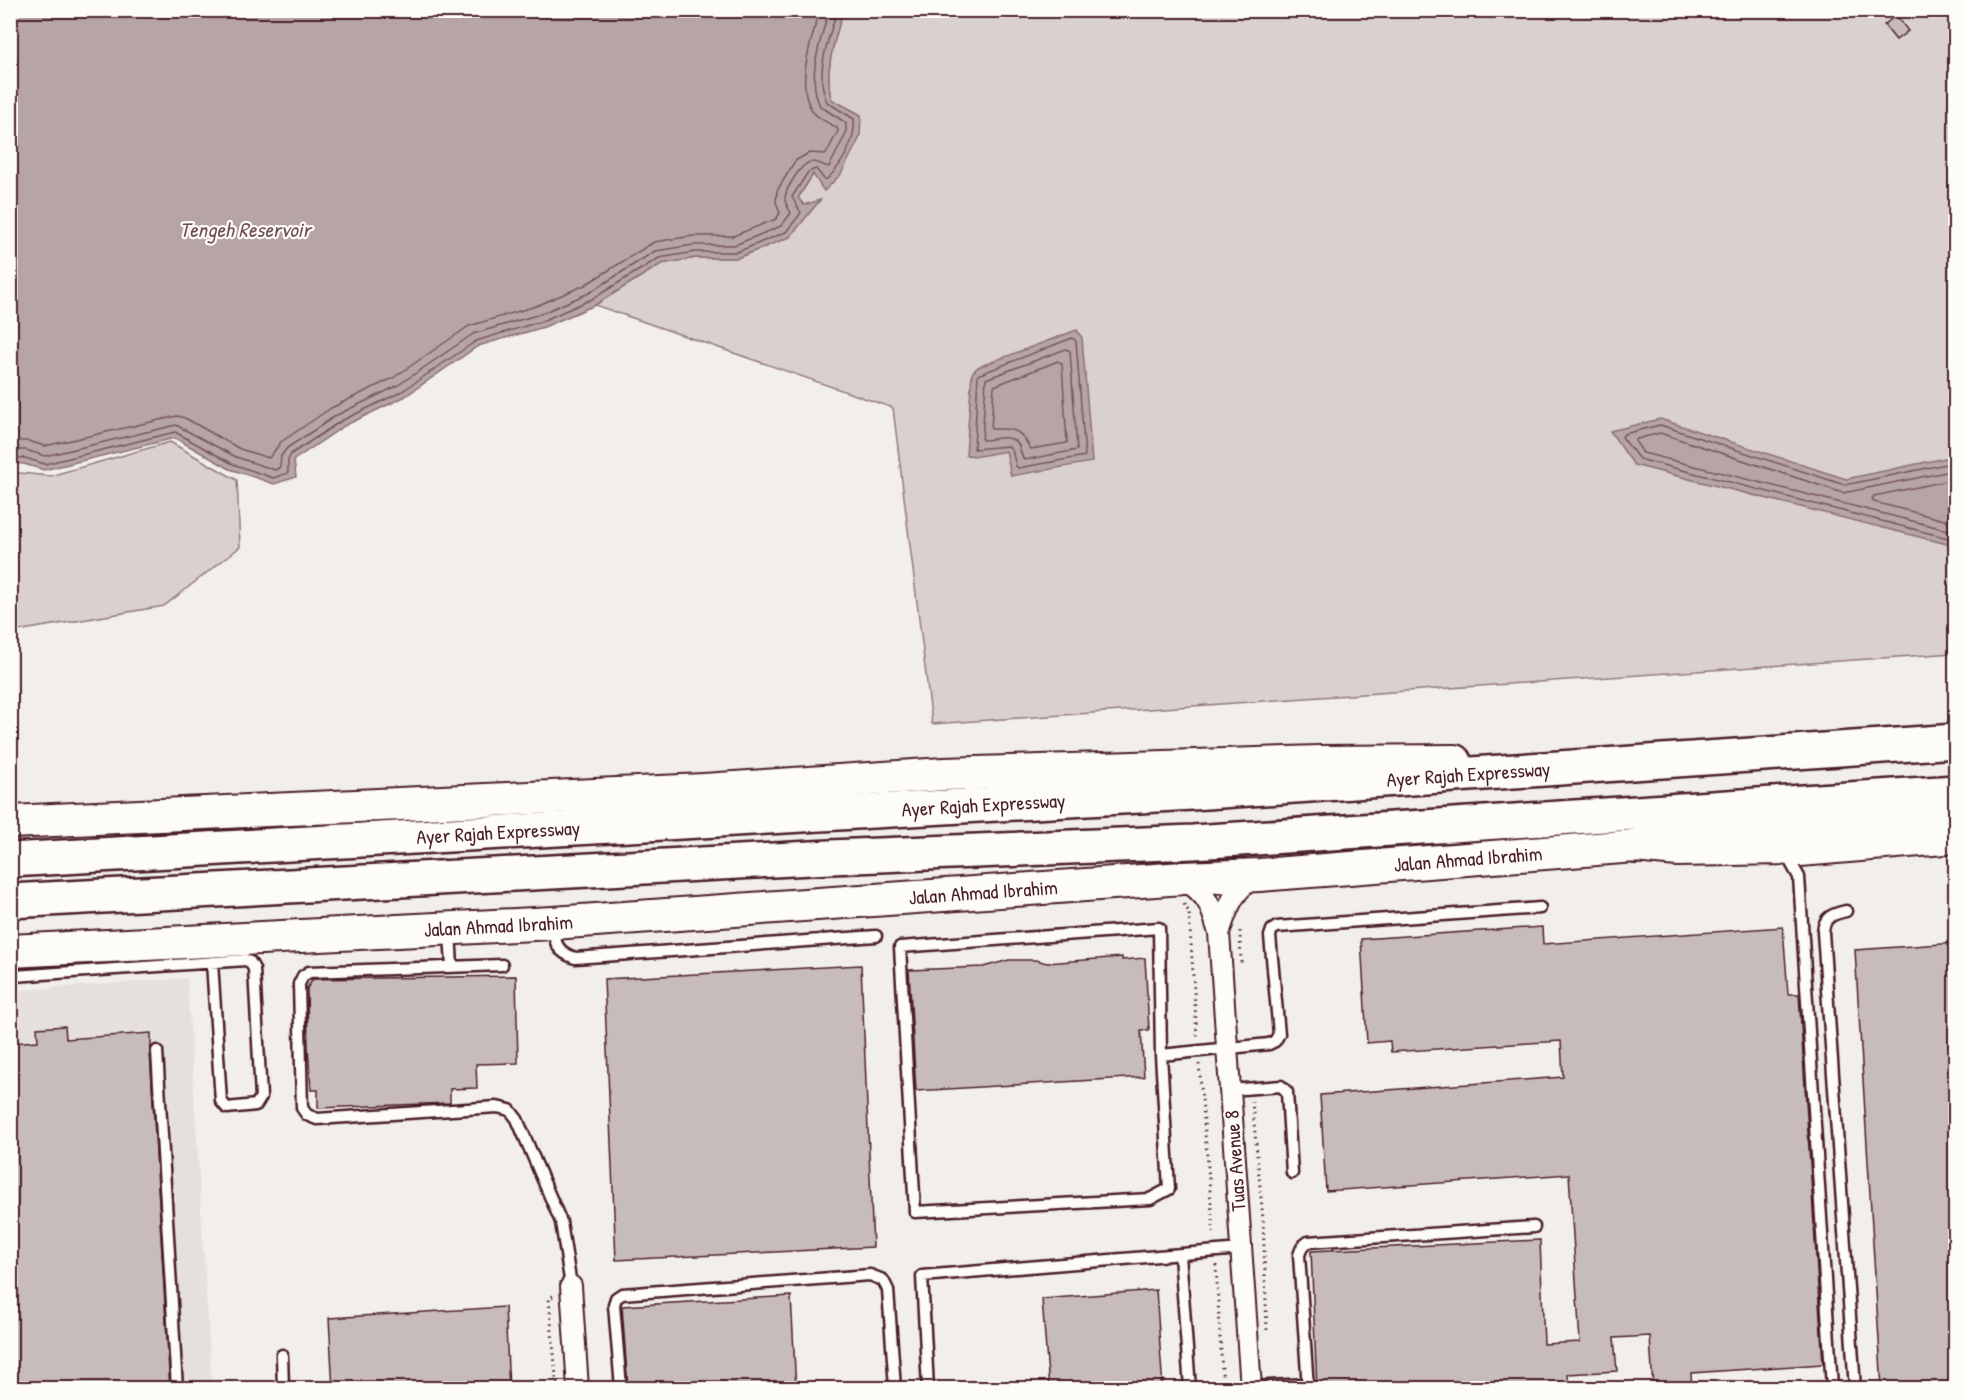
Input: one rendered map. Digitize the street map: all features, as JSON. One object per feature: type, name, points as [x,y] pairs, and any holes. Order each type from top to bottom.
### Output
[{"type":"highway","name":"Ayer Rajah Expressway","points":[[10,860],[1180,794],[1956,741]]},
{"type":"highway","points":[[10,901],[830,856],[1193,842],[1956,792]]},
{"type":"highway","points":[[1635,846],[1666,838],[1696,835],[1888,824],[1956,816]]},
{"type":"main road","points":[[10,822],[692,791],[956,774],[1319,762],[1693,760]]},
{"type":"main road","name":"Jalan Ahmad Ibrahim","points":[[10,951],[1182,889],[1260,875],[1635,846],[1678,850],[1806,854],[1956,837]]},
{"type":"street","name":"Tuas Avenue 8","points":[[1219,933],[1230,903],[1238,890],[1245,882],[1260,875]]},
{"type":"street","name":"Tuas Avenue 8","points":[[1182,889],[1200,890],[1207,899],[1219,933],[1251,1388]]},
{"type":"street","points":[[571,1287],[578,1389]]},
{"type":"lane","points":[[1799,877],[1806,854]]},
{"type":"lane","points":[[1806,854],[1799,877],[1832,1389]]},
{"type":"lane","points":[[1161,1055],[1269,1044],[1277,1038],[1279,1034],[1270,936],[1272,930],[1277,927],[1540,908]]},
{"type":"lane","points":[[1846,911],[1828,917],[1824,923],[1823,932],[1855,1389]]},
{"type":"lane","points":[[554,922],[554,940],[558,949],[575,958],[876,936]]},
{"type":"lane","points":[[450,928],[452,967]]},
{"type":"lane","points":[[1159,928],[1161,1055],[1169,1189],[1150,1199],[915,1212],[900,947],[1159,928]]},
{"type":"lane","points":[[10,973],[14,976],[212,962],[246,960],[250,962],[254,969],[261,1097],[256,1105],[227,1108],[221,1101],[212,962]]},
{"type":"lane","points":[[502,965],[309,972],[303,976],[299,984],[302,1108],[308,1115],[317,1119],[497,1107],[510,1110],[517,1119],[561,1222],[571,1287]]},
{"type":"lane","points":[[157,1051],[177,1389]]},
{"type":"lane","points":[[1230,1090],[1281,1086],[1287,1092],[1292,1173]]},
{"type":"lane","points":[[1251,1388],[1308,1386],[1299,1256],[1304,1244],[1534,1227]]},
{"type":"lane","points":[[928,1389],[922,1276],[1241,1249]]},
{"type":"lane","points":[[1180,1255],[1190,1389]]},
{"type":"lane","points":[[621,1389],[614,1305],[616,1298],[622,1294],[870,1275],[883,1280],[888,1290],[895,1389]]},
{"type":"lane","points":[[282,1355],[283,1389]]},
{"type":"path","points":[[1182,889],[1189,912],[1223,1389]]},
{"type":"path","points":[[1240,925],[1241,967]]},
{"type":"path","points":[[1251,1088],[1263,1218],[1267,1338]]},
{"type":"shaded area","points":[[843,11],[1955,11],[1955,653],[932,724],[893,408],[595,305],[661,264],[696,258],[737,258],[790,237],[819,201],[804,205],[798,198],[813,174],[824,190],[861,115],[831,99],[829,88],[834,43]]},
{"type":"shaded area","points":[[170,442],[237,480],[240,547],[164,606],[11,632],[11,472],[50,476]]},
{"type":"shaded area","points":[[187,978],[212,1388],[11,1388],[11,991]]},
{"type":"water","name":"Tengeh Reservoir","points":[[11,10],[843,11],[831,54],[829,88],[831,99],[861,115],[860,137],[841,174],[824,191],[813,174],[798,198],[804,205],[820,200],[790,237],[737,258],[696,258],[661,264],[595,305],[544,327],[478,346],[404,397],[344,426],[294,460],[296,477],[274,484],[230,469],[175,438],[44,470],[11,463]]},
{"type":"water","points":[[1077,330],[1082,338],[1092,462],[1011,476],[1006,451],[979,456],[966,455],[972,373],[978,367]]},
{"type":"water","points":[[1660,419],[1846,479],[1955,456],[1955,546],[1634,465],[1610,431]]},
{"type":"building","points":[[1896,15],[1908,31],[1896,40],[1884,25]]},
{"type":"building","points":[[1542,927],[1543,944],[1783,927],[1788,994],[1799,994],[1823,1364],[1691,1373],[1692,1389],[1653,1389],[1650,1336],[1614,1338],[1617,1371],[1568,1374],[1569,1389],[1317,1389],[1311,1251],[1540,1240],[1544,1344],[1580,1342],[1569,1174],[1326,1191],[1320,1095],[1563,1077],[1561,1041],[1391,1052],[1390,1041],[1367,1043],[1361,939]]},
{"type":"building","points":[[1956,943],[1956,1389],[1882,1389],[1855,950]]},
{"type":"building","points":[[1122,957],[1122,960],[1145,958],[1149,1030],[1141,1030],[1144,1077],[916,1091],[909,970],[983,967],[1009,960],[1036,960],[1047,963]]},
{"type":"building","points":[[861,965],[873,1247],[616,1260],[604,979]]},
{"type":"building","points":[[516,976],[518,1063],[476,1064],[477,1088],[450,1089],[450,1103],[318,1108],[318,1090],[311,1090],[308,1047],[307,988],[313,979]]},
{"type":"building","points":[[65,1026],[66,1039],[151,1033],[150,1051],[170,1389],[10,1389],[10,1043],[38,1041],[37,1028]]},
{"type":"building","points":[[1156,1290],[1163,1389],[1049,1389],[1042,1299]]},
{"type":"building","points":[[791,1296],[796,1389],[628,1389],[622,1306]]},
{"type":"building","points":[[505,1307],[509,1389],[333,1389],[329,1318]]}]
